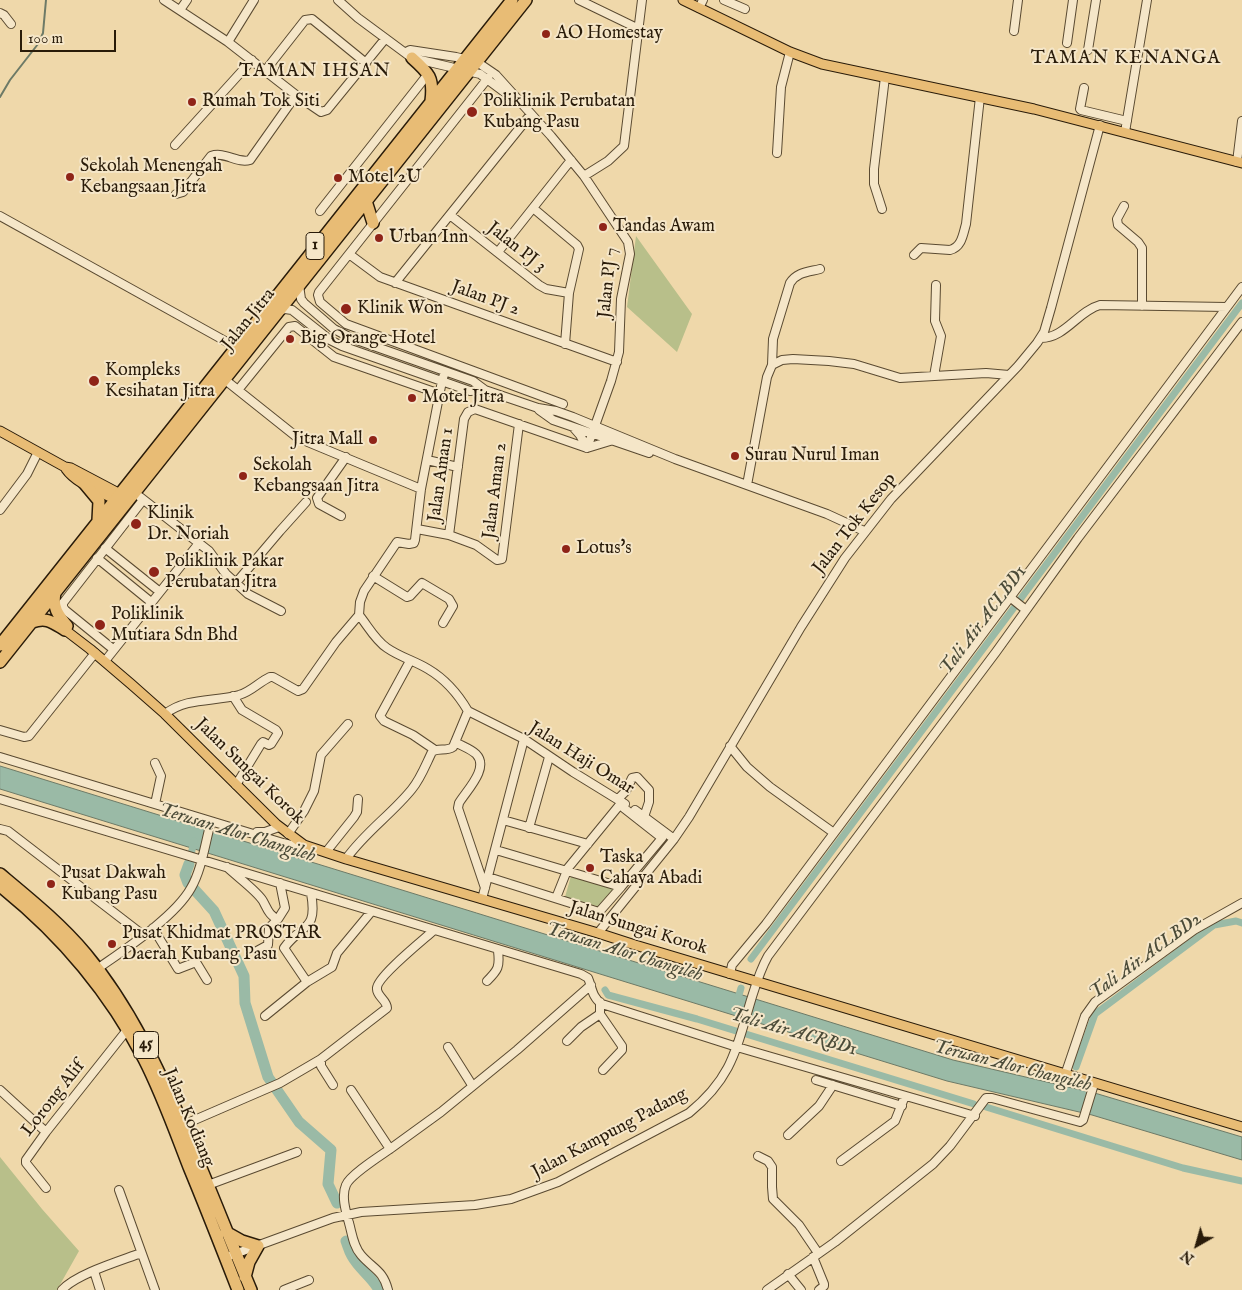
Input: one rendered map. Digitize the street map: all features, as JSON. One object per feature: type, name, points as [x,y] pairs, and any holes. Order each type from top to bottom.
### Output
[{"type":"highway","name":"Jalan Jitra","points":[[0,645],[38,606],[55,592],[236,347],[512,0]]},
{"type":"highway","name":"Jalan Jitra","points":[[0,662],[32,622],[38,606],[98,520],[124,497],[224,379],[526,0]]},
{"type":"highway","points":[[409,55],[428,74],[432,82],[431,101]]},
{"type":"highway","points":[[366,200],[373,223]]},
{"type":"highway","points":[[84,483],[99,501],[98,520]]},
{"type":"highway","points":[[55,592],[53,601],[55,608],[66,628]]},
{"type":"highway","points":[[32,622],[41,619],[48,620],[66,628]]},
{"type":"highway","name":"Jalan Kodiang","points":[[0,874],[58,924],[77,944],[120,1002],[151,1054],[208,1184],[226,1232],[238,1290]]},
{"type":"highway","name":"Jalan Kodiang","points":[[0,886],[35,916],[71,952],[104,995],[127,1030],[144,1059],[162,1098],[230,1256]]},
{"type":"highway","points":[[226,1232],[242,1241],[258,1246],[249,1262],[245,1277]]},
{"type":"highway","name":"45","points":[[230,1256],[245,1277],[250,1290]]},
{"type":"main road","points":[[683,0],[701,4],[790,52],[835,68],[980,96],[1240,163]]},
{"type":"main road","points":[[0,431],[124,497]]},
{"type":"main road","points":[[65,467],[70,474],[84,483],[124,497]]},
{"type":"main road","name":"Jalan Sungai Korok","points":[[38,606],[105,661],[165,714],[280,827],[304,845],[598,933],[730,974],[756,985],[1065,1075],[1093,1087],[1242,1127]]},
{"type":"street","points":[[164,0],[228,42],[318,111],[325,112],[385,39]]},
{"type":"street","points":[[180,10],[187,0]]},
{"type":"street","points":[[228,42],[254,0]]},
{"type":"street","points":[[338,0],[385,39],[409,55],[461,63],[496,75],[521,104]]},
{"type":"street","points":[[579,0],[639,28]]},
{"type":"street","points":[[584,176],[608,161],[624,146],[642,0]]},
{"type":"street","points":[[724,0],[745,9]]},
{"type":"street","points":[[1014,32],[1018,0]]},
{"type":"street","points":[[1067,44],[1073,0]]},
{"type":"street","points":[[1088,50],[1096,0]]},
{"type":"street","points":[[1125,132],[1144,0]]},
{"type":"street","points":[[0,13],[4,14],[11,24]]},
{"type":"street","points":[[265,71],[308,19],[312,19],[366,63]]},
{"type":"street","points":[[777,154],[781,87],[790,52]]},
{"type":"street","points":[[175,144],[252,60]]},
{"type":"street","points":[[473,67],[521,104]]},
{"type":"street","points":[[320,211],[428,74]]},
{"type":"street","points":[[882,209],[874,184],[874,169],[885,77]]},
{"type":"street","points":[[488,78],[319,292],[318,296],[320,302],[340,321],[352,327],[563,404]]},
{"type":"street","points":[[1084,88],[1081,110],[1127,121]]},
{"type":"street","points":[[176,194],[183,192],[211,156],[220,154],[242,161],[250,160],[296,95]]},
{"type":"street","points":[[914,255],[920,248],[950,250],[960,243],[966,224],[980,96]]},
{"type":"street","name":"Jalan PJ 7","points":[[521,104],[584,176],[621,229],[630,246],[620,299],[619,352],[617,362],[587,448]]},
{"type":"street","points":[[395,283],[531,114]]},
{"type":"street","points":[[1240,163],[1242,121]]},
{"type":"street","name":"Jalan Tok Kesop","points":[[598,933],[674,839],[689,817],[825,588],[864,531],[927,460],[1009,375],[1041,338],[1051,308],[1100,126]]},
{"type":"street","points":[[498,252],[571,160]]},
{"type":"street","points":[[1124,206],[1117,219],[1118,225],[1138,242],[1142,248],[1142,306]]},
{"type":"street","points":[[533,208],[579,247],[569,293],[565,344]]},
{"type":"street","name":"Jalan PJ 3","points":[[450,215],[539,285],[546,289],[569,293]]},
{"type":"street","points":[[0,216],[236,347]]},
{"type":"street","name":"Jalan PJ 2","points":[[349,254],[376,275],[395,283],[617,362]]},
{"type":"street","points":[[747,485],[767,377],[772,365],[773,339],[790,283],[796,275],[820,269]]},
{"type":"street","points":[[299,285],[301,299],[304,303],[341,333],[394,354],[473,381],[485,390],[596,425],[675,459],[833,517],[864,531]]},
{"type":"street","points":[[934,376],[941,336],[935,321],[936,285]]},
{"type":"street","points":[[1019,604],[1242,288]]},
{"type":"street","points":[[1041,338],[1054,337],[1095,306],[1107,304],[1227,307]]},
{"type":"street","points":[[277,311],[292,310],[330,340],[342,346],[470,391],[485,390]]},
{"type":"street","points":[[730,974],[732,965],[766,924],[834,834],[1019,604],[1084,531],[1242,322]]},
{"type":"street","points":[[238,390],[289,327],[293,326],[334,357],[440,394]]},
{"type":"street","points":[[772,365],[782,360],[793,359],[829,361],[854,364],[900,378],[986,373],[1009,375]]},
{"type":"street","points":[[165,714],[188,702],[233,696],[249,691],[270,677],[298,691],[302,690],[336,642],[359,615],[360,602],[373,576],[397,542],[414,543],[421,489],[442,381],[446,371]]},
{"type":"street","points":[[224,379],[298,438],[421,489]]},
{"type":"street","points":[[538,408],[553,420],[593,433],[610,441],[675,459]]},
{"type":"street","name":"Jalan Aman 1","points":[[417,529],[449,535],[464,419],[468,412],[476,409],[519,424]]},
{"type":"street","points":[[519,424],[587,448],[610,441]]},
{"type":"street","name":"Jalan Aman 2","points":[[449,535],[476,545],[499,560],[502,559],[519,424]]},
{"type":"street","points":[[570,425],[580,435],[587,448]]},
{"type":"street","points":[[0,510],[27,474],[38,452]]},
{"type":"street","points":[[341,516],[319,504],[317,498],[346,458]]},
{"type":"street","points":[[427,460],[458,467]]},
{"type":"street","points":[[124,497],[143,500],[215,557],[235,584],[248,594],[281,611]]},
{"type":"street","points":[[113,650],[62,606],[64,600],[143,500]]},
{"type":"street","points":[[235,584],[306,502]]},
{"type":"street","points":[[105,661],[199,543]]},
{"type":"street","points":[[105,548],[160,592]]},
{"type":"street","points":[[97,558],[151,602]]},
{"type":"street","points":[[373,576],[407,597],[422,583],[449,599],[454,606],[443,623]]},
{"type":"street","name":"Jalan Kampung Padang","points":[[230,1256],[333,1218],[347,1215],[362,1212],[475,1205],[512,1199],[550,1186],[689,1113],[705,1100],[719,1084],[732,1062],[759,974],[768,956],[1019,604]]},
{"type":"street","points":[[359,615],[385,647],[427,668],[442,678],[458,696],[468,711],[456,742],[449,750],[435,750],[413,735],[384,721],[380,716],[410,661]]},
{"type":"street","points":[[0,730],[24,737],[29,736],[92,651]]},
{"type":"street","points":[[233,696],[242,710],[278,733],[271,744],[263,742],[261,744],[236,785]]},
{"type":"street","name":"Jalan Haji Omar","points":[[468,711],[524,739],[549,757],[644,816],[674,839]]},
{"type":"street","points":[[288,834],[312,796],[321,755],[348,724]]},
{"type":"street","points":[[482,899],[524,739]]},
{"type":"street","points":[[456,742],[475,752],[479,760],[479,772],[459,803],[458,808],[485,888]]},
{"type":"street","points":[[730,746],[747,768],[834,834]]},
{"type":"street","points":[[346,859],[360,840],[412,789],[432,752],[435,750]]},
{"type":"street","points":[[0,757],[155,804],[210,824],[250,832],[295,846],[304,845]]},
{"type":"street","points":[[529,828],[549,757]]},
{"type":"street","points":[[155,764],[161,776],[155,804]]},
{"type":"street","points":[[556,898],[566,872],[620,802],[632,778],[637,777],[649,790],[649,802],[644,816]]},
{"type":"street","points":[[0,799],[199,857],[371,912],[585,976],[589,980],[594,995],[600,1002],[975,1116]]},
{"type":"street","points":[[326,852],[354,817],[357,812],[358,799]]},
{"type":"street","points":[[488,877],[599,912],[662,838],[620,802]]},
{"type":"street","points":[[503,820],[588,844]]},
{"type":"street","points":[[97,969],[153,928],[186,896],[196,877],[199,857],[210,824]]},
{"type":"street","points":[[250,832],[265,832],[280,827]]},
{"type":"street","points":[[0,830],[8,831],[22,841],[143,935]]},
{"type":"street","points":[[496,850],[621,888]]},
{"type":"street","points":[[225,866],[261,898],[267,910],[274,918],[278,919]]},
{"type":"street","points":[[257,951],[268,944],[269,930],[285,908],[280,883]]},
{"type":"street","points":[[307,982],[284,948],[310,922],[314,908],[311,893]]},
{"type":"street","points":[[1065,1075],[1084,1016],[1095,1002],[1194,930],[1242,903]]},
{"type":"street","points":[[265,1016],[307,982],[332,967],[337,953],[371,912]]},
{"type":"street","points":[[153,928],[178,968],[196,962],[207,980]]},
{"type":"street","points":[[183,1125],[280,1083],[321,1060],[387,1008],[387,1005],[377,991],[379,983],[390,970],[433,931]]},
{"type":"street","points":[[487,981],[496,972],[500,964],[498,951]]},
{"type":"street","points":[[388,1290],[381,1272],[357,1251],[347,1215],[344,1191],[349,1180],[441,1112],[517,1050],[591,985]]},
{"type":"street","points":[[600,1002],[600,1014],[622,1046],[622,1050],[603,1070]]},
{"type":"street","points":[[567,1041],[581,1027],[600,1014]]},
{"type":"street","name":"Lorong Alif","points":[[46,1188],[26,1163],[26,1160],[127,1030]]},
{"type":"street","points":[[448,1047],[472,1085]]},
{"type":"street","points":[[321,1060],[321,1066],[333,1085]]},
{"type":"street","points":[[816,1080],[902,1106]]},
{"type":"street","points":[[788,1135],[819,1106],[833,1085]]},
{"type":"street","points":[[767,1290],[933,1164],[975,1116],[981,1103],[990,1098],[1082,1122],[1093,1087]]},
{"type":"street","points":[[0,1090],[46,1132]]},
{"type":"street","points":[[351,1090],[390,1149]]},
{"type":"street","points":[[841,1161],[895,1121],[905,1096]]},
{"type":"street","points":[[208,1184],[297,1152]]},
{"type":"street","points":[[758,1156],[768,1161],[772,1167],[773,1199],[799,1225],[815,1255],[824,1284],[819,1290]]},
{"type":"street","points":[[118,1190],[155,1290]]},
{"type":"street","points":[[62,1290],[67,1284],[94,1271],[141,1253]]},
{"type":"street","points":[[94,1271],[100,1290]]},
{"type":"street","points":[[788,1274],[801,1290]]},
{"type":"street","points":[[284,1290],[309,1280]]},
{"type":"green space","points":[[636,236],[692,314],[677,352],[627,307]]},
{"type":"green space","points":[[571,876],[618,888],[600,907],[565,897]]},
{"type":"green space","points":[[0,1157],[79,1251],[57,1290],[0,1290]]},
{"type":"water","name":"Terusan Alor Changileh","points":[[0,766],[953,1060],[1098,1094],[1242,1137],[1242,1160],[1092,1115],[947,1081],[0,789]]},
{"type":"waterway","points":[[0,97],[10,80],[38,44],[43,33],[46,0]]},
{"type":"waterway","name":"Tali Air ACLBD1","points":[[751,959],[1242,303]]},
{"type":"waterway","points":[[189,864],[194,841]]},
{"type":"waterway","points":[[188,883],[185,875],[189,864]]},
{"type":"waterway","points":[[193,888],[214,911],[244,976],[245,1003],[268,1077],[299,1122],[331,1150],[328,1184],[337,1203]]},
{"type":"waterway","name":"Tali Air ACLBD2","points":[[1076,1067],[1095,1014],[1214,925],[1236,921],[1242,923]]},
{"type":"waterway","name":"Tali Air ACLBD1","points":[[737,1002],[741,988]]},
{"type":"waterway","name":"Tali Air ACRBD1","points":[[605,990],[608,995],[697,1019],[974,1104]]},
{"type":"waterway","name":"Tali Air ACRBD1","points":[[986,1107],[1183,1168],[1242,1181]]},
{"type":"waterway","points":[[346,1241],[355,1261],[379,1290]]},
{"type":"place","name":"AO Homestay","points":[[546,34]]},
{"type":"place","name":"Rumah Tok Siti","points":[[192,102]]},
{"type":"place","name":"Poliklinik Perubatan Kubang Pasu","points":[[472,112]]},
{"type":"place","name":"Sekolah Menengah Kebangsaan Jitra","points":[[70,177]]},
{"type":"place","name":"Motel 2U","points":[[338,178]]},
{"type":"place","name":"Tandas Awam","points":[[603,227]]},
{"type":"place","name":"Urban Inn","points":[[379,238]]},
{"type":"place","name":"Klinik Won","points":[[346,309]]},
{"type":"place","name":"Big Orange Hotel","points":[[290,339]]},
{"type":"place","name":"Kompleks Kesihatan Jitra","points":[[94,381]]},
{"type":"place","name":"Motel Jitra","points":[[412,398]]},
{"type":"place","name":"Jitra Mall","points":[[373,440]]},
{"type":"place","name":"Surau Nurul Iman","points":[[735,456]]},
{"type":"place","name":"Sekolah Kebangsaan Jitra","points":[[243,476]]},
{"type":"place","name":"Klinik Dr. Noriah","points":[[136,524]]},
{"type":"place","name":"Lotus's","points":[[566,549]]},
{"type":"place","name":"Poliklinik Pakar Perubatan Jitra","points":[[154,572]]},
{"type":"place","name":"Poliklinik Mutiara Sdn Bhd","points":[[100,625]]},
{"type":"place","name":"Taska Cahaya Abadi","points":[[590,868]]},
{"type":"place","name":"Pusat Dakwah Kubang Pasu","points":[[51,884]]},
{"type":"place","name":"Pusat Khidmat PROSTAR Daerah Kubang Pasu","points":[[112,944]]},
{"type":"district","name":"TAMAN KENANGA","points":[[1126,59]]},
{"type":"district","name":"TAMAN IHSAN","points":[[315,72]]}]
